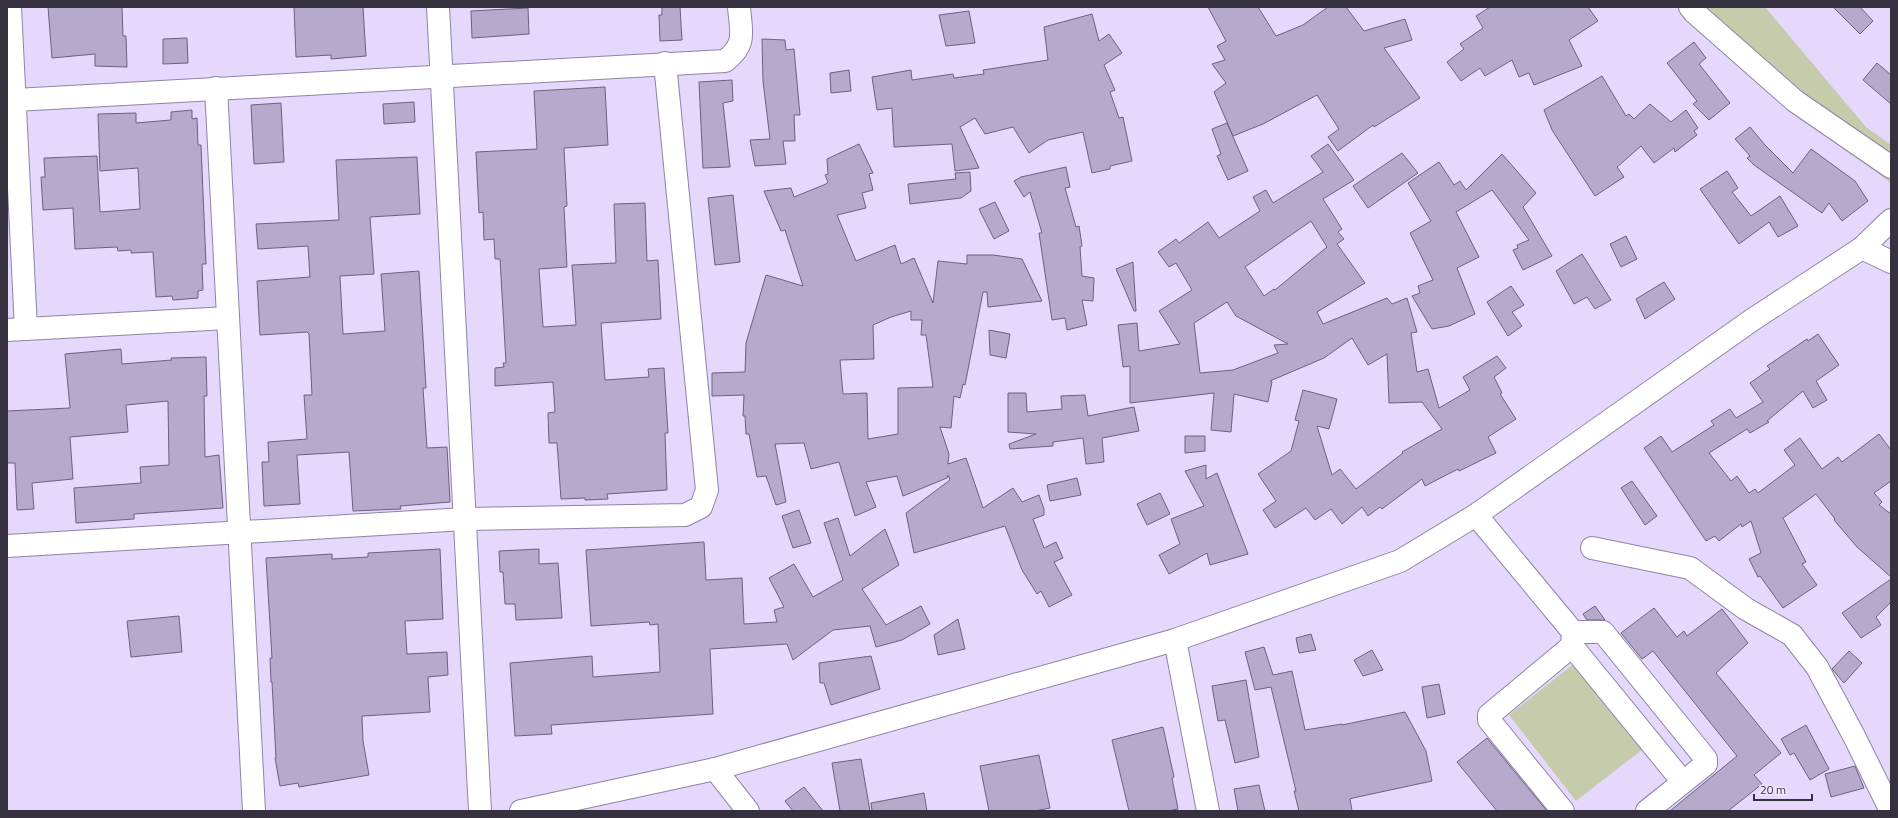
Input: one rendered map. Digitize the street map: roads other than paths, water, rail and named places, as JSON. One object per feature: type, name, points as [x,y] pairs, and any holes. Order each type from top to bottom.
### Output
[{"type":"street","points":[[10,7],[14,100],[17,330],[228,318]]},
{"type":"street","points":[[438,7],[480,811]]},
{"type":"street","points":[[14,100],[725,60],[737,52],[741,38],[739,7]]},
{"type":"street","points":[[1690,7],[1794,101],[1891,167]]},
{"type":"street","points":[[7,546],[465,519],[685,516],[702,507],[707,490],[665,63]]},
{"type":"street","points":[[216,88],[254,811]]},
{"type":"street","points":[[521,811],[715,769],[1175,640],[1400,561],[1476,515],[1752,320],[1862,248],[1891,220]]},
{"type":"street","points":[[1862,248],[1891,262]]},
{"type":"street","points":[[1476,515],[1683,782]]},
{"type":"street","points":[[1592,548],[1690,568],[1746,609],[1792,636],[1817,667],[1854,736],[1891,811]]},
{"type":"street","points":[[1563,811],[1489,720],[1489,715],[1573,639],[1603,632],[1706,759],[1706,764],[1647,811]]},
{"type":"street","points":[[1175,640],[1208,811]]},
{"type":"street","points":[[715,769],[748,811]]}]
